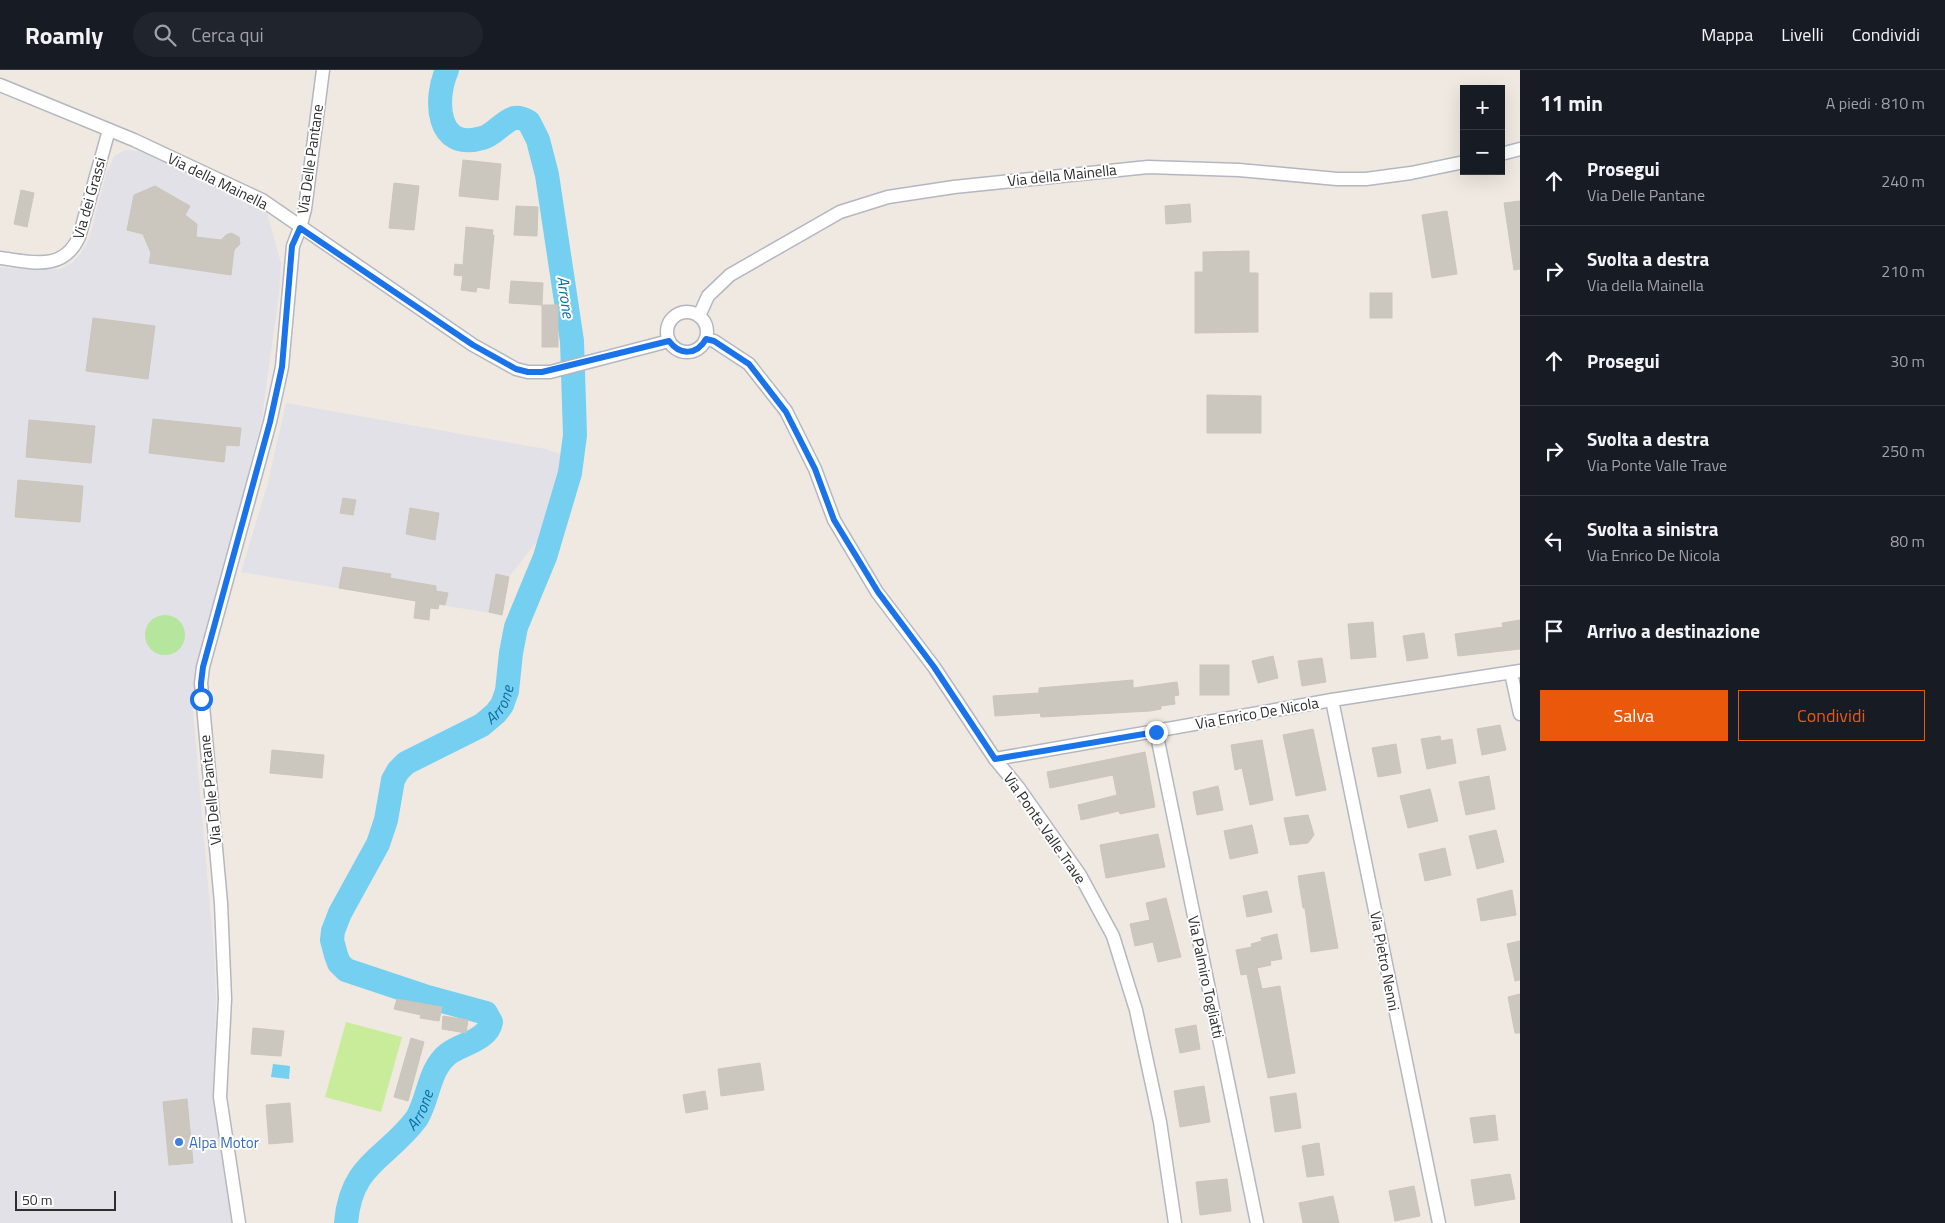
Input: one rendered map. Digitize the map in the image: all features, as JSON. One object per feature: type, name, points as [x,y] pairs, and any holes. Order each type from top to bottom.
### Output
[{"type":"street","name":"Via Delle Pantane","points":[[239,1223],[220,1097],[225,999],[221,903],[201,683],[206,658],[270,422],[282,367],[292,246],[300,228],[305,209],[323,70]]},
{"type":"street","name":"Via della Mainella","points":[[0,85],[108,130],[262,200],[300,228],[492,357],[516,369],[528,372],[556,370],[669,341]]},
{"type":"street","name":"Via dei Grassi","points":[[0,258],[39,262],[54,261],[66,256],[74,248],[79,237],[108,130]]},
{"type":"street","points":[[1505,153],[1520,149]]},
{"type":"street","name":"Via della Mainella","points":[[699,316],[708,296],[730,276],[840,212],[888,197],[954,187],[1148,167],[1239,170],[1336,179],[1366,179],[1411,173],[1460,163]]},
{"type":"street","points":[[687,312],[699,316],[706,326],[706,339],[698,349],[685,352],[679,350],[669,341],[668,327],[675,316],[687,312]]},
{"type":"street","name":"Via Ponte Valle Trave","points":[[706,339],[714,341],[749,364],[786,412],[815,469],[834,520],[848,544],[878,592],[934,667],[995,759],[1018,787],[1080,875],[1113,936],[1136,1010],[1160,1122],[1175,1223]]},
{"type":"street","points":[[1516,672],[1520,714]]},
{"type":"street","name":"Via Enrico De Nicola","points":[[995,759],[1332,700],[1516,672]]},
{"type":"street","name":"Via Pietro Nenni","points":[[1332,700],[1438,1223]]},
{"type":"street","name":"Via Palmiro Togliatti","points":[[1156,732],[1257,1223]]},
{"type":"shaded area","points":[[125,150],[139,151],[158,158],[258,204],[267,212],[281,264],[279,294],[262,418],[192,699],[214,952],[216,994],[214,1101],[232,1223],[0,1223],[0,267],[60,269],[72,263],[89,239],[106,174],[114,156]]},
{"type":"shaded area","points":[[286,403],[546,449],[560,454],[564,460],[550,515],[542,535],[509,577],[502,615],[241,572],[267,486]]},
{"type":"green space","points":[[169,615],[176,618],[182,624],[185,635],[184,643],[176,652],[169,655],[161,655],[154,652],[146,643],[145,631],[148,624],[157,616]]},
{"type":"green space","points":[[346,1022],[402,1037],[381,1112],[325,1097]]},
{"type":"water","points":[[273,1064],[290,1066],[289,1079],[271,1077]]},
{"type":"building","points":[[463,160],[501,164],[498,200],[459,196]]},
{"type":"building","points":[[394,183],[419,186],[414,230],[389,228]]},
{"type":"building","points":[[155,186],[190,206],[185,215],[197,224],[196,237],[221,240],[231,233],[239,237],[240,244],[234,250],[231,275],[149,263],[151,253],[143,234],[127,230],[134,195]]},
{"type":"building","points":[[21,190],[34,193],[27,227],[14,224]]},
{"type":"building","points":[[1520,201],[1520,269],[1514,270],[1504,203]]},
{"type":"building","points":[[1190,204],[1191,222],[1166,224],[1165,206]]},
{"type":"building","points":[[516,206],[538,207],[537,236],[514,235]]},
{"type":"building","points":[[1447,211],[1457,274],[1432,278],[1422,215]]},
{"type":"building","points":[[466,227],[493,230],[489,289],[477,287],[476,292],[461,290],[463,276],[454,275],[455,264],[463,265]]},
{"type":"building","points":[[1249,251],[1249,273],[1258,273],[1258,332],[1195,333],[1195,272],[1203,272],[1203,252]]},
{"type":"building","points":[[511,281],[543,283],[542,305],[509,303]]},
{"type":"building","points":[[1370,293],[1392,293],[1392,318],[1370,318]]},
{"type":"building","points":[[542,305],[558,305],[558,347],[542,347]]},
{"type":"building","points":[[93,318],[155,326],[148,379],[86,371]]},
{"type":"building","points":[[1207,395],[1261,396],[1261,433],[1207,433]]},
{"type":"building","points":[[153,419],[241,428],[239,446],[226,445],[224,462],[149,453]]},
{"type":"building","points":[[29,420],[95,426],[91,463],[26,457]]},
{"type":"building","points":[[18,480],[83,486],[80,522],[15,517]]},
{"type":"building","points":[[343,498],[356,500],[353,515],[340,513]]},
{"type":"building","points":[[410,508],[439,513],[435,540],[406,534]]},
{"type":"building","points":[[343,567],[391,574],[390,578],[436,586],[436,591],[448,593],[445,605],[439,604],[438,609],[430,608],[429,620],[414,618],[416,601],[339,588]]},
{"type":"building","points":[[496,574],[509,577],[502,615],[489,612]]},
{"type":"building","points":[[1520,620],[1520,649],[1458,656],[1455,634],[1503,627],[1502,623]]},
{"type":"building","points":[[1373,622],[1376,657],[1351,659],[1348,624]]},
{"type":"building","points":[[1424,633],[1428,658],[1407,661],[1403,636]]},
{"type":"building","points":[[1273,656],[1278,678],[1258,683],[1252,661]]},
{"type":"building","points":[[1322,658],[1326,682],[1302,686],[1298,661]]},
{"type":"building","points":[[1200,665],[1229,665],[1229,695],[1200,695]]},
{"type":"building","points":[[1133,680],[1133,688],[1177,682],[1179,695],[1174,696],[1175,704],[1161,706],[1161,709],[1150,711],[1041,717],[1040,713],[995,716],[993,696],[1039,693],[1039,688]]},
{"type":"building","points":[[1500,725],[1506,750],[1482,755],[1477,729]]},
{"type":"building","points":[[1313,729],[1326,790],[1296,796],[1283,735]]},
{"type":"building","points":[[1440,736],[1441,741],[1452,739],[1456,763],[1427,769],[1421,739]]},
{"type":"building","points":[[1262,740],[1273,800],[1250,805],[1242,768],[1235,770],[1231,745]]},
{"type":"building","points":[[1396,744],[1401,773],[1378,777],[1372,748]]},
{"type":"building","points":[[272,750],[324,755],[322,778],[270,773]]},
{"type":"building","points":[[1145,752],[1155,807],[1120,814],[1119,811],[1081,820],[1078,805],[1117,795],[1113,775],[1050,788],[1047,772]]},
{"type":"building","points":[[1489,776],[1495,809],[1466,815],[1459,782]]},
{"type":"building","points":[[1218,786],[1223,810],[1197,815],[1193,792]]},
{"type":"building","points":[[1430,789],[1438,821],[1408,828],[1400,796]]},
{"type":"building","points":[[1308,815],[1314,835],[1308,843],[1290,845],[1284,818]]},
{"type":"building","points":[[1252,825],[1258,853],[1230,859],[1224,831]]},
{"type":"building","points":[[1496,830],[1504,862],[1477,869],[1469,836]]},
{"type":"building","points":[[1158,834],[1165,867],[1106,878],[1100,845]]},
{"type":"building","points":[[1445,848],[1451,875],[1425,881],[1419,854]]},
{"type":"building","points":[[1324,872],[1338,948],[1311,952],[1305,908],[1303,908],[1298,876]]},
{"type":"building","points":[[1512,890],[1516,915],[1481,921],[1477,899]]},
{"type":"building","points":[[1267,891],[1272,912],[1247,917],[1243,896]]},
{"type":"building","points":[[1166,898],[1181,957],[1158,962],[1153,942],[1135,946],[1130,924],[1150,920],[1146,903]]},
{"type":"building","points":[[1277,934],[1282,959],[1270,961],[1271,965],[1257,968],[1262,989],[1280,986],[1295,1073],[1268,1078],[1247,974],[1241,975],[1236,950],[1252,947],[1251,944],[1262,941],[1261,938]]},
{"type":"building","points":[[1520,941],[1520,980],[1515,981],[1507,944]]},
{"type":"building","points":[[1520,994],[1520,1033],[1515,1033],[1508,997]]},
{"type":"building","points":[[397,999],[442,1007],[439,1021],[420,1018],[421,1015],[394,1009]]},
{"type":"building","points":[[443,1016],[468,1020],[466,1033],[442,1029]]},
{"type":"building","points":[[1196,1025],[1200,1049],[1180,1053],[1175,1029]]},
{"type":"building","points":[[253,1028],[284,1031],[281,1056],[251,1054]]},
{"type":"building","points":[[411,1038],[424,1042],[408,1101],[394,1097]]},
{"type":"building","points":[[760,1063],[764,1090],[721,1096],[718,1069]]},
{"type":"building","points":[[1204,1086],[1210,1122],[1180,1127],[1174,1091]]},
{"type":"building","points":[[705,1091],[708,1109],[686,1113],[683,1095]]},
{"type":"building","points":[[1296,1093],[1301,1128],[1275,1132],[1270,1097]]},
{"type":"building","points":[[187,1099],[193,1163],[169,1165],[163,1102]]},
{"type":"building","points":[[290,1103],[293,1142],[269,1144],[266,1105]]},
{"type":"building","points":[[1495,1115],[1498,1140],[1474,1143],[1470,1118]]},
{"type":"building","points":[[1319,1143],[1324,1175],[1307,1177],[1302,1146]]},
{"type":"building","points":[[1510,1174],[1515,1199],[1475,1206],[1471,1180]]},
{"type":"building","points":[[1227,1179],[1231,1211],[1200,1215],[1196,1182]]},
{"type":"building","points":[[1414,1186],[1420,1216],[1395,1221],[1389,1191]]},
{"type":"building","points":[[1333,1196],[1339,1223],[1303,1223],[1299,1203]]},
{"type":"waterway","name":"Arrone","points":[[346,1223],[349,1203],[355,1187],[372,1163],[406,1132],[417,1118],[433,1075],[442,1060],[453,1050],[480,1037],[489,1028],[491,1022],[486,1013],[424,996],[346,970],[339,963],[336,955],[332,940],[333,931],[340,913],[378,844],[386,820],[393,780],[398,771],[406,763],[482,725],[502,705],[507,691],[516,627],[545,557],[570,473],[575,435],[572,341],[547,175],[538,140],[529,122],[518,118],[506,122],[482,138],[467,140],[455,137],[447,130],[442,120],[440,108],[443,82],[447,70]]},
{"type":"place","name":"Alpa Motor","points":[[179,1142]]},
{"type":"route","points":[[201,699],[203,667],[270,422],[282,367],[292,246],[300,228],[473,345],[516,369],[528,372],[550,372],[669,341],[679,350],[692,352],[698,349],[706,339],[714,341],[749,364],[786,412],[815,469],[834,520],[878,592],[934,667],[995,759],[1156,732]]}]
